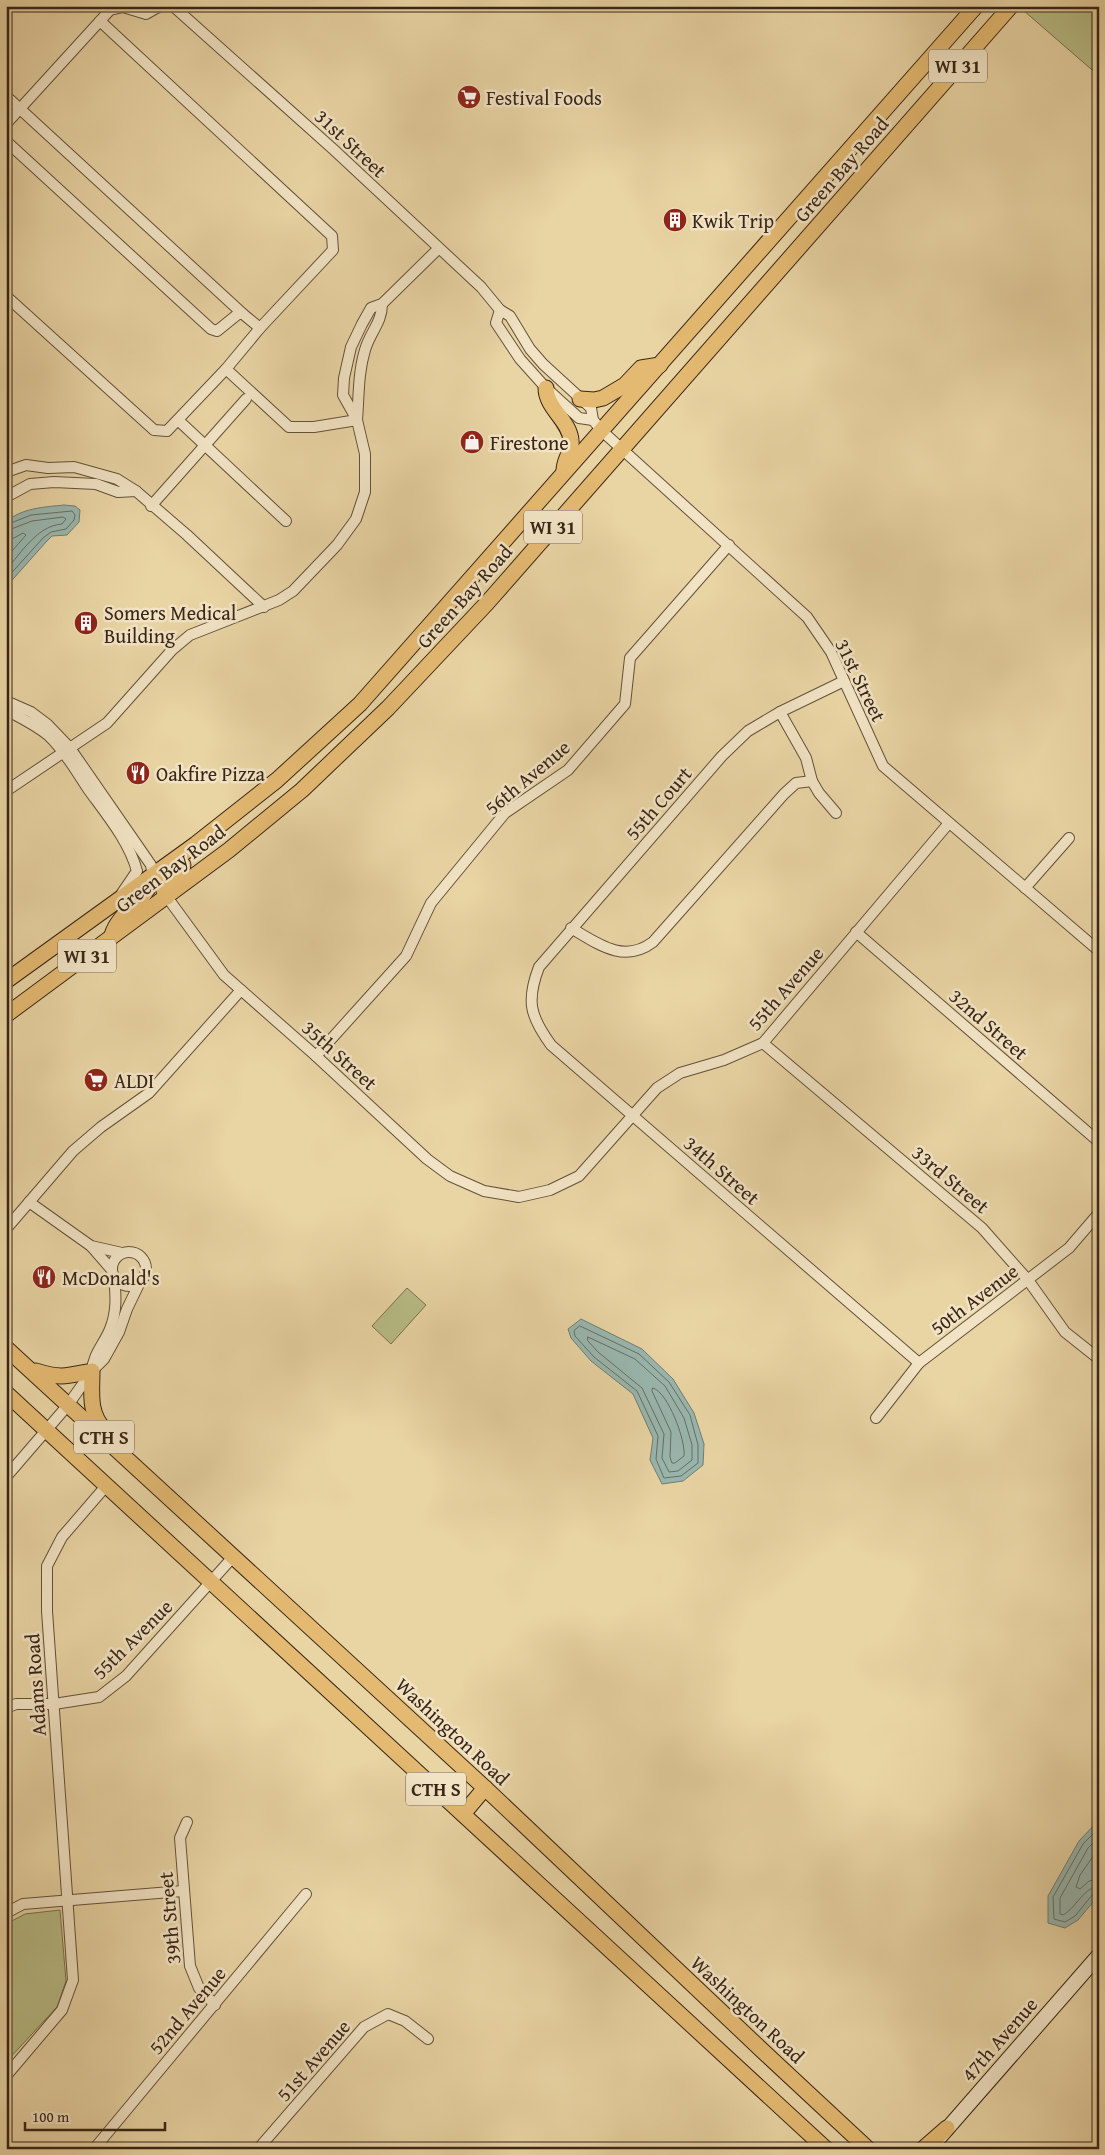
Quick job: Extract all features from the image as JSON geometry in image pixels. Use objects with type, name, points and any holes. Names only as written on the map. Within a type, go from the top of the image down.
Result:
[{"type":"main road","name":"Green Bay Road","points":[[6,981],[196,844],[277,780],[360,704],[564,474],[597,426],[660,365],[976,6]]},
{"type":"main road","name":"Green Bay Road","points":[[6,1015],[167,897],[302,790],[388,708],[487,603],[621,448],[1011,6]]},
{"type":"main road","points":[[580,399],[594,400],[603,398],[625,385],[641,368],[660,365]]},
{"type":"main road","points":[[546,388],[546,397],[571,440],[571,449],[564,462],[564,474]]},
{"type":"main road","points":[[167,897],[164,885],[186,861],[196,844]]},
{"type":"main road","points":[[111,938],[120,919],[148,892],[153,876]]},
{"type":"main road","name":"Washington Road","points":[[6,1348],[485,1788],[868,2149]]},
{"type":"main road","points":[[32,1370],[52,1376],[66,1377],[92,1372],[91,1403],[97,1421],[124,1448],[140,1470]]},
{"type":"main road","name":"CTH S","points":[[6,1393],[826,2149]]},
{"type":"main road","points":[[463,1814],[485,1788]]},
{"type":"main road","points":[[923,2149],[947,2128]]},
{"type":"street","points":[[6,124],[110,10],[123,7],[146,14],[160,6]]},
{"type":"street","name":"31st Street","points":[[173,6],[481,287],[500,310],[510,316],[530,349],[543,364],[591,408],[597,426]]},
{"type":"street","points":[[6,296],[154,430],[167,431],[333,250],[332,236],[100,21]]},
{"type":"street","points":[[6,96],[260,328]]},
{"type":"street","points":[[6,141],[211,329],[217,331],[238,314],[243,314]]},
{"type":"street","points":[[357,420],[343,395],[344,378],[351,347],[371,308],[382,304],[438,249]]},
{"type":"street","points":[[6,791],[107,723],[172,650],[190,635],[279,600],[293,591],[337,545],[356,520],[366,492],[365,454],[357,420],[359,373],[365,348],[382,316],[382,304]]},
{"type":"street","name":"31st Street","points":[[500,310],[496,323],[520,359],[546,388],[579,418],[597,426],[807,617],[831,652],[883,766],[1099,951]]},
{"type":"street","points":[[226,368],[290,427],[314,427],[357,420]]},
{"type":"street","points":[[151,506],[246,399]]},
{"type":"street","points":[[178,420],[286,521]]},
{"type":"street","points":[[6,472],[26,465],[48,468],[74,467],[117,479],[136,491],[151,506],[187,535],[264,606]]},
{"type":"street","points":[[6,497],[30,484],[54,482],[96,484],[118,492],[136,491]]},
{"type":"street","name":"56th Avenue","points":[[316,1056],[406,956],[431,902],[505,814],[568,770],[625,704],[630,658],[729,545]]},
{"type":"street","name":"55th Court","points":[[532,986],[539,967],[722,756],[748,731],[780,712],[844,681]]},
{"type":"street","points":[[6,701],[31,712],[42,720],[67,750],[151,864],[153,876]]},
{"type":"street","points":[[6,710],[32,724],[67,750],[125,842],[134,859],[137,871],[116,902]]},
{"type":"street","points":[[780,712],[806,758],[812,781],[819,793],[836,813]]},
{"type":"street","points":[[572,928],[619,953],[643,949],[653,942],[706,884],[784,794],[796,783],[812,781]]},
{"type":"street","name":"55th Avenue","points":[[519,1197],[550,1190],[579,1176],[657,1088],[680,1073],[724,1060],[763,1043],[949,823]]},
{"type":"street","points":[[1025,888],[1069,838]]},
{"type":"street","name":"35th Street","points":[[167,897],[224,975],[316,1056],[427,1159],[450,1176],[484,1191],[519,1197]]},
{"type":"street","name":"32nd Street","points":[[856,932],[1099,1142]]},
{"type":"street","name":"34th Street","points":[[532,986],[531,1004],[538,1028],[551,1045],[919,1363]]},
{"type":"street","points":[[6,1229],[84,1140],[149,1093],[241,990]]},
{"type":"street","name":"33rd Street","points":[[763,1043],[982,1228],[1028,1280],[1065,1332],[1099,1358]]},
{"type":"street","points":[[29,1202],[91,1246],[121,1285],[136,1285],[144,1278],[146,1268],[142,1258],[133,1252],[122,1253],[91,1246]]},
{"type":"street","name":"50th Avenue","points":[[876,1418],[919,1363],[1069,1248],[1099,1213]]},
{"type":"street","points":[[92,1372],[93,1360],[110,1328],[113,1318],[116,1295],[112,1274],[114,1259],[122,1253]]},
{"type":"street","points":[[6,1477],[104,1359],[113,1344],[140,1282]]},
{"type":"street","name":"Adams Road","points":[[6,2076],[62,2010],[73,1980],[47,1611],[47,1566],[62,1537],[106,1486]]},
{"type":"street","name":"55th Avenue","points":[[6,1708],[16,1704],[54,1704],[99,1697],[126,1676],[233,1557]]},
{"type":"street","name":"39th Street","points":[[187,1822],[180,1838],[190,1966],[199,1988],[215,2005]]},
{"type":"street","points":[[6,1913],[23,1904],[68,1902],[183,1891]]},
{"type":"street","name":"52nd Avenue","points":[[94,2149],[306,1894]]},
{"type":"street","name":"47th Avenue","points":[[929,2149],[1099,1955]]},
{"type":"street","name":"51st Avenue","points":[[258,2149],[364,2027],[388,2014],[405,2020],[428,2039]]},
{"type":"green space","points":[[1026,6],[1099,6],[1099,76],[1023,10]]},
{"type":"green space","points":[[407,1288],[426,1305],[391,1344],[372,1326]]},
{"type":"green space","points":[[60,1910],[66,1981],[57,2007],[6,2062],[6,1924],[25,1914]]},
{"type":"water","points":[[64,505],[75,506],[80,510],[79,522],[67,535],[52,536],[6,587],[6,522],[26,511]]},
{"type":"water","points":[[581,1319],[642,1349],[673,1379],[694,1413],[704,1444],[703,1465],[683,1481],[662,1484],[650,1460],[653,1438],[633,1394],[591,1361],[571,1338],[568,1329]]},
{"type":"water","points":[[1099,1820],[1099,1895],[1078,1920],[1065,1928],[1048,1923],[1048,1896],[1079,1841]]},
{"type":"place","name":"Festival Foods","points":[[469,97]]},
{"type":"place","name":"Kwik Trip","points":[[675,220]]},
{"type":"place","name":"Firestone","points":[[472,442]]},
{"type":"place","name":"Somers Medical Building","points":[[86,623]]},
{"type":"place","name":"Oakfire Pizza","points":[[138,773]]},
{"type":"place","name":"ALDI","points":[[96,1080]]},
{"type":"place","name":"McDonald's","points":[[44,1277]]}]
